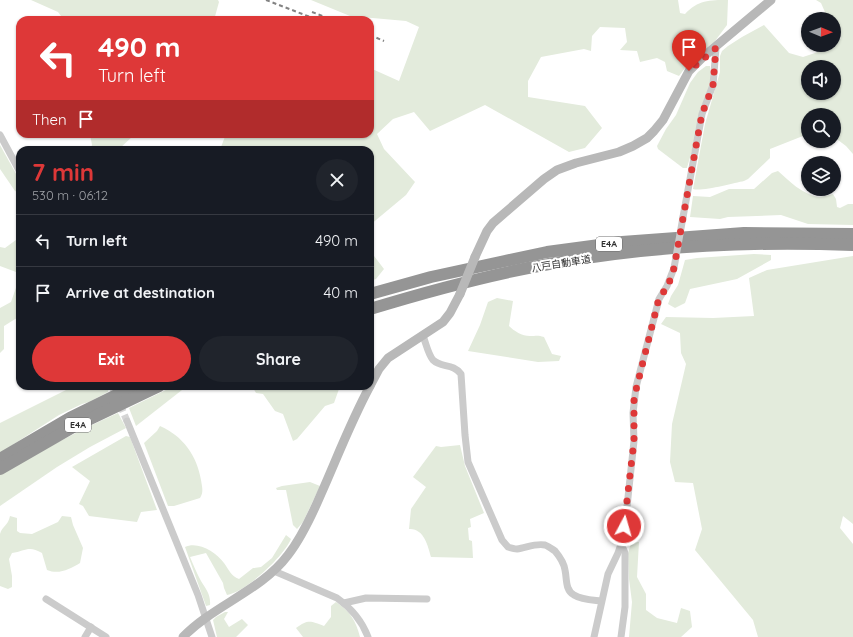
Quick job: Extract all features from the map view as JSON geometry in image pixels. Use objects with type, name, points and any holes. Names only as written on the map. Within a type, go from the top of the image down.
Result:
[{"type":"highway","name":"八戸自動車道","points":[[374,293],[431,277],[547,252],[622,242],[744,233],[853,234]]},
{"type":"highway","name":"八戸自動車道","points":[[374,308],[435,289],[488,276],[550,264],[623,254],[743,244],[795,243],[853,245]]},
{"type":"highway","name":"E4A","points":[[0,459],[70,418],[127,390]]},
{"type":"highway","name":"E4A","points":[[0,469],[73,427],[152,390]]},
{"type":"street","points":[[374,378],[379,369],[388,358],[443,322],[450,313],[460,294],[487,231],[502,214],[558,170],[576,163],[619,152],[647,138],[654,132],[663,120],[689,71],[772,0]]},
{"type":"street","points":[[594,637],[608,574],[624,535],[634,441],[634,398],[659,298],[670,281],[674,268],[702,114],[713,85],[716,48]]},
{"type":"street","points":[[0,135],[16,165]]},
{"type":"street","points":[[423,336],[430,355],[434,361],[440,364],[453,366],[458,369],[461,374],[468,462],[502,540],[508,547],[517,549],[538,545],[545,545],[552,549],[560,557],[566,571],[566,582],[573,595],[601,601]]},
{"type":"street","points":[[184,637],[192,628],[206,617],[253,587],[274,571],[288,556],[301,536],[368,390]]},
{"type":"street","points":[[127,421],[184,560],[212,637]]},
{"type":"street","points":[[621,544],[625,553],[625,607],[621,637]]},
{"type":"street","points":[[274,571],[337,598],[344,603],[362,622],[368,637]]},
{"type":"street","points":[[344,603],[366,598],[427,599]]},
{"type":"street","points":[[46,599],[106,637]]},
{"type":"street","points":[[85,637],[91,627]]},
{"type":"green space","points":[[31,0],[218,0],[219,2],[215,16],[61,16],[58,12]]},
{"type":"green space","points":[[311,0],[678,0],[680,13],[685,14],[699,3],[715,0],[728,0],[727,25],[715,41],[688,64],[679,76],[667,71],[665,62],[657,58],[640,62],[637,51],[620,50],[627,42],[625,28],[600,27],[592,36],[591,51],[584,49],[541,57],[528,81],[528,97],[585,106],[602,128],[585,148],[569,152],[485,105],[430,131],[414,112],[393,119],[377,134],[384,149],[415,182],[406,195],[374,222],[374,146],[221,146],[224,138],[374,138],[374,70],[399,81],[419,27],[406,21],[374,18],[374,16],[350,16]]},
{"type":"green space","points":[[816,0],[853,0],[853,154],[841,142],[841,108],[801,108],[801,137],[770,149],[770,158],[748,179],[710,188],[697,190],[693,189],[705,124],[720,72],[720,56],[722,51],[742,37],[764,25],[789,53],[803,57],[818,52],[841,52],[841,12],[825,12],[821,3]]},
{"type":"green space","points":[[706,66],[710,66],[711,83],[687,168],[683,168],[658,149],[657,146],[666,129],[676,115],[690,83],[698,72]]},
{"type":"green space","points":[[91,138],[131,138],[122,146],[92,145]]},
{"type":"green space","points":[[0,145],[16,174],[16,191],[15,191],[0,169]]},
{"type":"green space","points":[[778,171],[801,190],[801,196],[834,196],[837,207],[840,208],[848,204],[853,204],[853,225],[808,224],[781,215],[728,217],[720,219],[690,217],[693,196],[710,197],[729,189],[754,189],[772,173]]},
{"type":"green space","points":[[16,240],[16,272],[0,266],[0,247],[5,248]]},
{"type":"green space","points":[[754,254],[771,255],[771,260],[737,279],[690,289],[685,303],[675,308],[668,304],[678,285],[685,260]]},
{"type":"green space","points":[[374,256],[384,269],[374,280]]},
{"type":"green space","points":[[853,256],[853,524],[843,516],[840,528],[853,544],[853,637],[758,637],[753,620],[695,550],[702,529],[693,483],[675,482],[670,462],[672,424],[686,364],[681,353],[680,333],[661,324],[666,317],[713,318],[754,316],[749,278],[767,270]]},
{"type":"green space","points":[[16,288],[16,318],[4,326],[4,349],[0,353],[0,308],[11,302]]},
{"type":"green space","points":[[497,298],[513,301],[509,326],[524,335],[544,337],[552,354],[561,356],[559,361],[538,362],[468,351],[480,325],[488,302]]},
{"type":"green space","points":[[66,390],[108,390],[108,392],[89,402],[59,415],[0,453],[0,423]]},
{"type":"green space","points":[[166,390],[182,390],[136,426],[129,408]]},
{"type":"green space","points":[[254,390],[339,390],[334,403],[325,406],[297,439],[293,441],[283,414],[275,411],[263,394],[256,393]]},
{"type":"green space","points":[[118,413],[126,428],[57,467],[0,506],[0,474],[73,434]]},
{"type":"green space","points":[[160,426],[176,435],[188,448],[192,455],[201,480],[202,492],[200,498],[174,506],[168,506],[144,443],[157,431]]},
{"type":"green space","points":[[126,436],[130,437],[157,510],[141,512],[137,522],[89,516],[83,506],[79,504],[90,481],[72,467]]},
{"type":"green space","points":[[460,445],[465,466],[484,513],[470,519],[471,527],[468,528],[469,540],[472,541],[473,558],[431,557],[427,543],[422,535],[414,529],[409,529],[411,509],[426,487],[413,477],[436,446],[441,447]]},
{"type":"green space","points":[[310,482],[320,486],[303,522],[297,529],[293,525],[286,490],[277,490],[276,488]]},
{"type":"green space","points":[[10,516],[17,518],[17,531],[20,533],[32,534],[58,522],[62,516],[71,517],[83,548],[80,563],[64,571],[56,572],[47,570],[42,553],[34,549],[27,549],[12,553],[9,559],[12,587],[8,589],[0,586],[0,534]]},
{"type":"green space","points":[[286,535],[291,539],[273,564],[244,587],[227,595],[223,583],[206,553],[190,557],[209,595],[210,605],[206,606],[185,547],[195,545],[212,552],[221,559],[236,578],[239,579],[253,568],[261,567],[272,558]]},
{"type":"green space","points":[[631,542],[639,542],[637,577],[646,594],[646,610],[657,618],[677,623],[681,608],[690,611],[692,627],[681,637],[629,637],[632,602],[628,554]]},
{"type":"green space","points":[[336,602],[352,617],[357,626],[360,637],[303,637],[296,628],[307,622],[324,626],[331,617],[331,606]]},
{"type":"green space","points":[[225,612],[228,612],[224,619],[229,627],[242,619],[248,625],[236,637],[217,637],[213,620]]},
{"type":"tunnel","points":[[114,390],[127,421]]},
{"type":"railway","points":[[266,0],[308,16]]},
{"type":"railway","points":[[312,12],[322,16]]},
{"type":"railway","points":[[374,37],[384,41]]},
{"type":"route","points":[[624,526],[634,441],[634,398],[659,298],[661,293],[668,286],[672,277],[702,114],[713,85],[716,48],[703,57],[689,71]]}]
